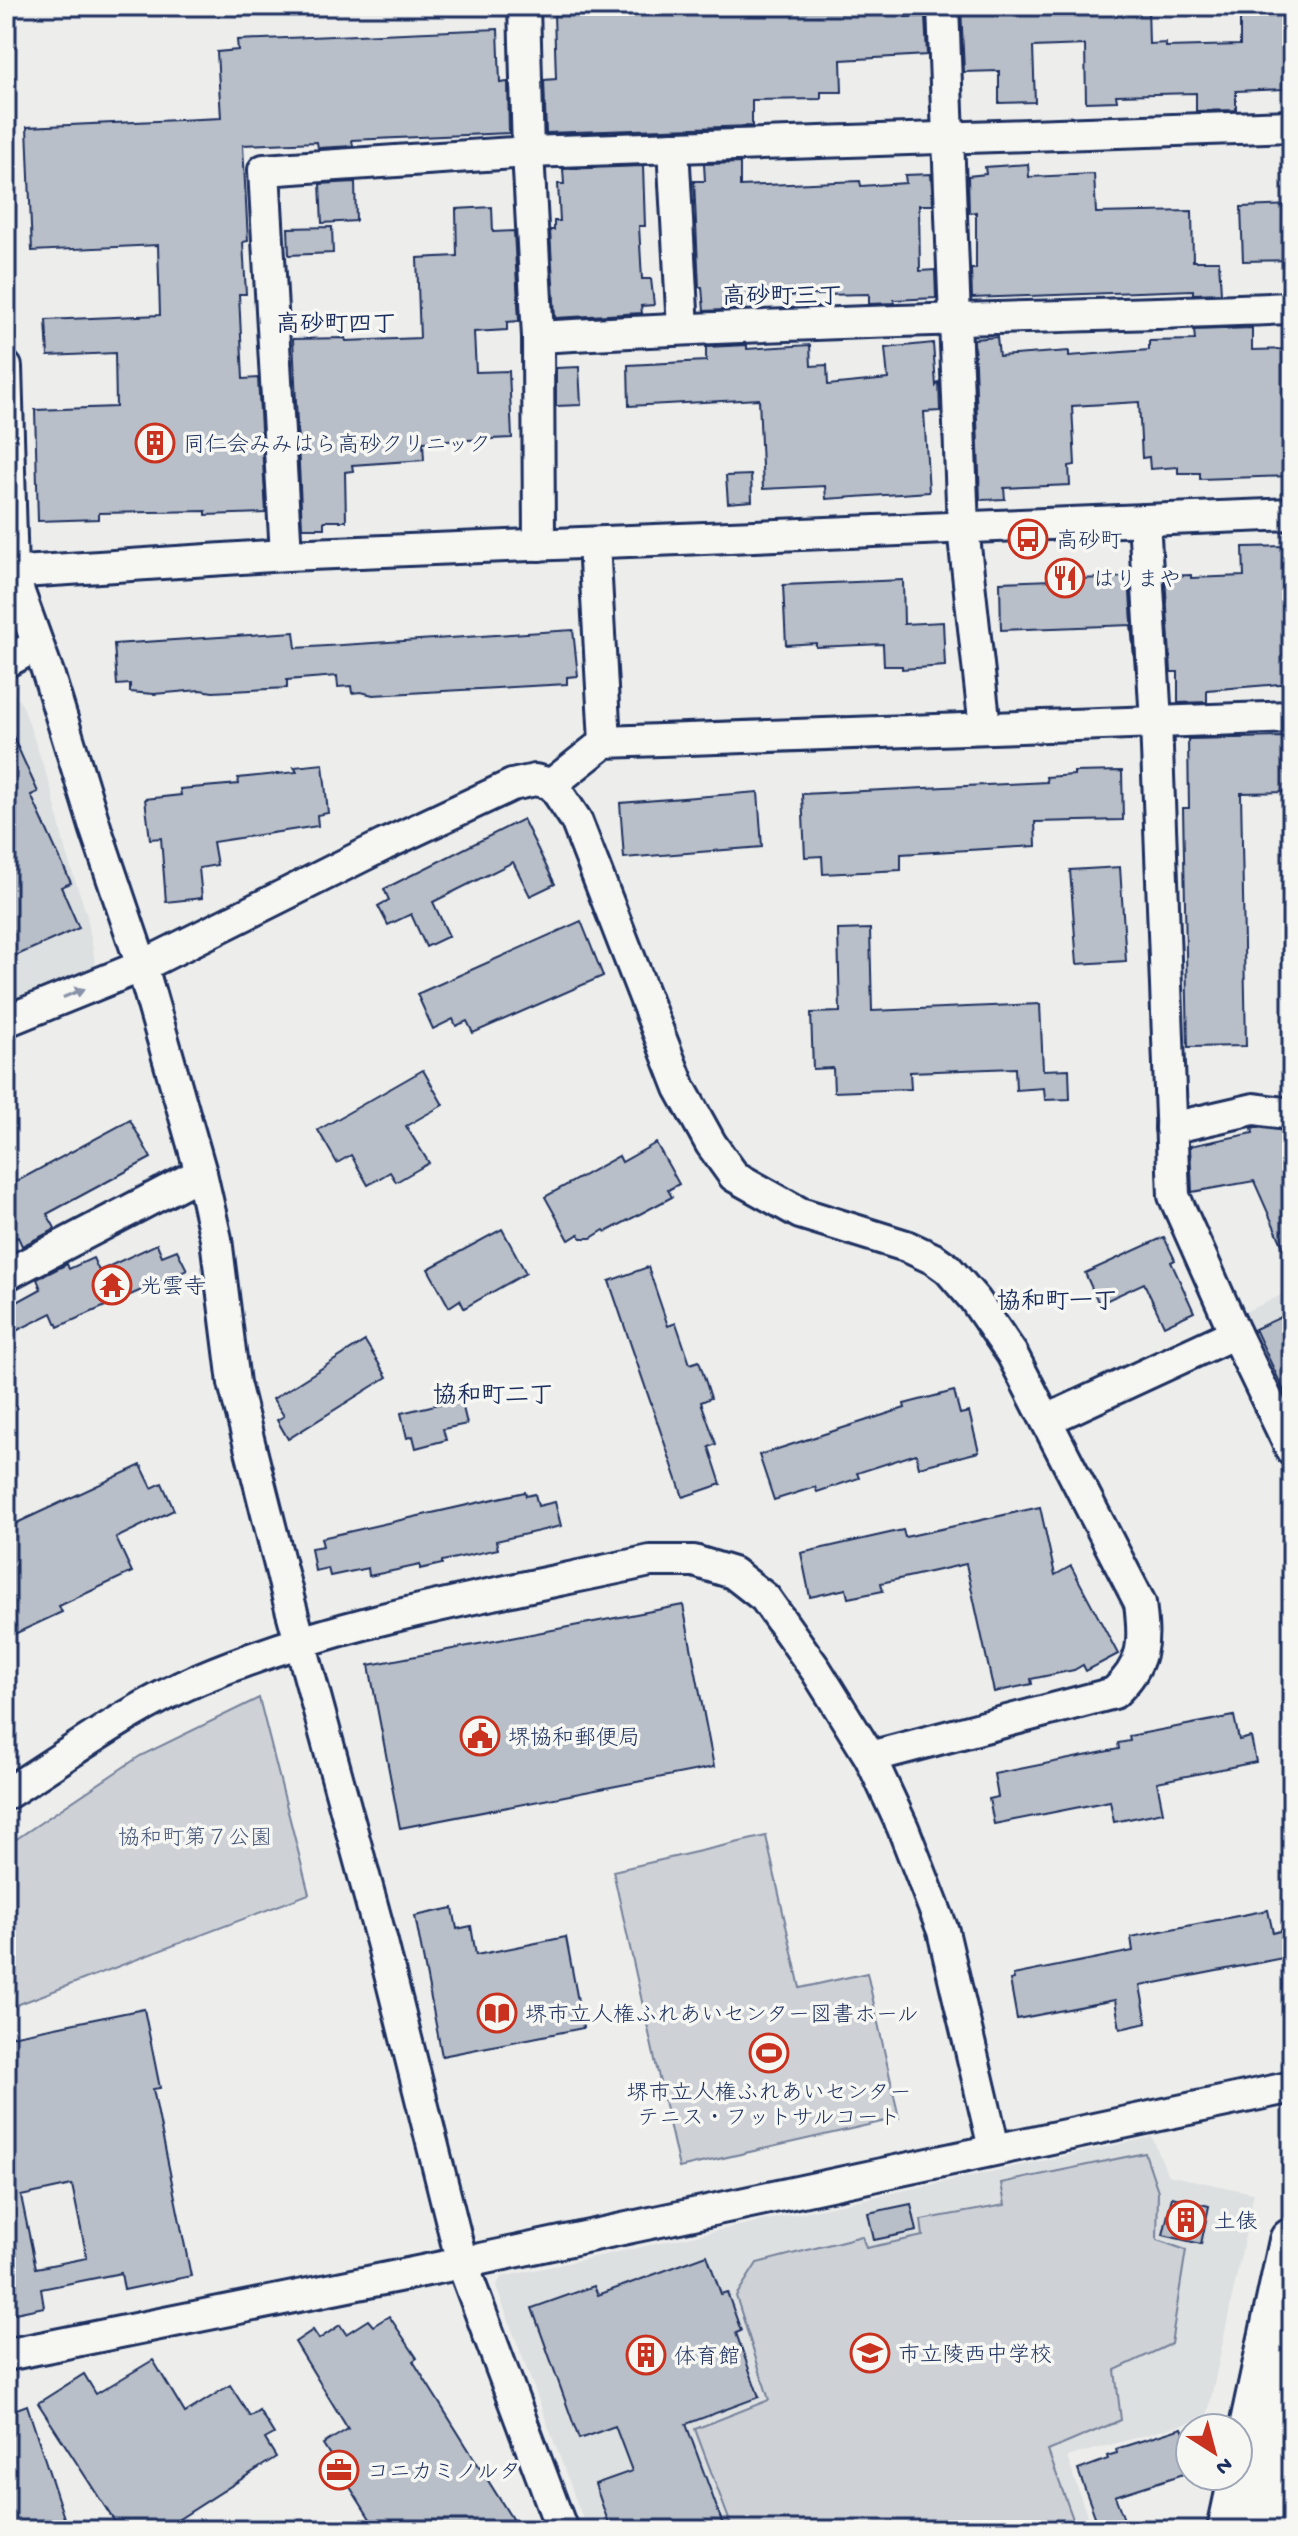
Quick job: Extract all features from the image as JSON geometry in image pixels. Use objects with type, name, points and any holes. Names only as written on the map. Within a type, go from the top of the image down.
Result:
[{"type":"highway","points":[[1248,2412],[1292,2206]]},
{"type":"highway","points":[[1230,2530],[1292,2241]]},
{"type":"highway","points":[[1266,2530],[1292,2400]]},
{"type":"highway","points":[[1273,2530],[1292,2440]]},
{"type":"highway","points":[[1222,2530],[1230,2492]]},
{"type":"street","points":[[524,6],[538,337],[539,545]]},
{"type":"street","points":[[943,6],[963,528],[985,728]]},
{"type":"street","points":[[286,555],[264,170],[528,152],[1292,126]]},
{"type":"street","points":[[673,147],[683,329]]},
{"type":"street","points":[[538,337],[683,329],[1292,308]]},
{"type":"street","points":[[6,367],[9,573],[37,645],[142,966],[201,1173],[216,1239],[234,1383],[300,1642],[382,1942],[462,2263],[562,2530]]},
{"type":"street","points":[[9,573],[286,555],[1292,514]]},
{"type":"street","points":[[1144,520],[1156,722],[1174,1196],[1292,1451]]},
{"type":"street","points":[[594,543],[605,742]]},
{"type":"street","points":[[6,662],[37,645]]},
{"type":"street","points":[[552,784],[605,742],[1292,717]]},
{"type":"street","points":[[6,1021],[142,966],[497,792],[535,780],[552,784],[576,820],[680,1088],[711,1144],[734,1176],[800,1213],[906,1246],[948,1269],[975,1300],[1005,1343],[1140,1603],[1144,1636],[1139,1661],[1129,1679],[1114,1693],[870,1757]]},
{"type":"street","points":[[1171,1128],[1254,1109],[1292,1114]]},
{"type":"street","points":[[6,1275],[201,1173]]},
{"type":"street","points":[[1047,1420],[1235,1333]]},
{"type":"street","points":[[6,1794],[127,1718],[196,1681],[357,1624],[650,1561],[694,1561],[733,1573],[765,1598],[816,1670],[870,1757],[903,1828],[943,1931],[994,2148]]},
{"type":"street","points":[[6,2355],[462,2263],[1292,2087]]},
{"type":"shaded area","points":[[6,683],[23,706],[52,791],[66,853],[87,915],[96,967],[6,1004]]},
{"type":"shaded area","points":[[1292,1290],[1292,1418],[1243,1313]]},
{"type":"shaded area","name":"市立陵西中学校","points":[[1152,2137],[1168,2175],[1254,2193],[1208,2412],[1174,2412],[1174,2427],[1067,2457],[1092,2530],[587,2530],[496,2287],[501,2277]]},
{"type":"green space","name":"協和町第７公園","points":[[259,1698],[309,1894],[6,2009],[6,1846],[140,1756]]},
{"type":"green space","name":"堺市立人権ふれあいセンター テニス・フットサルコート","points":[[766,1836],[800,1988],[867,1973],[899,2118],[679,2168],[613,1871]]},
{"type":"green space","points":[[1145,2153],[1158,2191],[1157,2240],[1186,2250],[1171,2344],[1115,2370],[1121,2420],[1048,2451],[1077,2530],[733,2530],[695,2429],[769,2400],[736,2296],[757,2263],[862,2236],[866,2248],[923,2236],[921,2220],[1005,2205],[1001,2183]]},
{"type":"building","points":[[904,6],[905,17],[925,16],[927,55],[841,60],[842,92],[821,92],[821,99],[752,100],[752,126],[546,133],[544,80],[556,79],[554,14],[603,13],[602,7]]},
{"type":"building","points":[[961,6],[1148,6],[1149,44],[1166,43],[1166,47],[1240,45],[1240,6],[1292,6],[1292,70],[1283,71],[1284,89],[1236,91],[1236,110],[1196,111],[1196,93],[1116,95],[1117,101],[1086,102],[1085,45],[1033,47],[1035,102],[999,103],[999,71],[964,72]]},
{"type":"building","points":[[498,29],[500,83],[508,82],[509,133],[352,140],[353,146],[318,148],[317,142],[243,145],[248,241],[243,242],[246,294],[239,294],[243,379],[258,378],[266,513],[99,513],[99,519],[38,521],[35,410],[116,407],[115,353],[48,356],[46,320],[160,315],[158,245],[32,251],[27,127],[221,118],[217,52],[238,50],[237,40]]},
{"type":"building","points":[[740,163],[740,186],[860,181],[861,186],[906,183],[905,175],[931,174],[933,205],[919,205],[920,271],[935,270],[936,298],[869,304],[869,294],[773,296],[745,299],[745,309],[704,311],[702,287],[699,287],[694,181],[705,181],[704,164]]},
{"type":"building","points":[[1028,164],[1029,177],[1094,174],[1096,213],[1192,211],[1193,261],[1219,261],[1221,293],[1193,294],[1193,290],[972,298],[971,269],[976,269],[976,212],[969,213],[968,176],[986,174],[985,167]]},
{"type":"building","points":[[643,166],[645,226],[639,226],[642,279],[651,279],[654,305],[641,306],[642,313],[555,318],[550,230],[554,230],[554,221],[560,221],[558,184],[564,184],[563,169]]},
{"type":"building","points":[[355,182],[356,221],[322,223],[320,184]]},
{"type":"building","points":[[1292,205],[1292,260],[1243,261],[1241,207]]},
{"type":"building","points":[[492,207],[493,232],[514,231],[519,321],[507,322],[507,330],[474,332],[476,372],[509,371],[512,438],[423,442],[424,460],[352,465],[353,471],[345,472],[346,521],[324,521],[324,528],[302,528],[293,339],[345,338],[346,341],[420,338],[417,258],[457,256],[456,209]]},
{"type":"building","points":[[332,227],[333,253],[289,255],[288,228]]},
{"type":"building","points":[[1252,328],[1252,350],[1292,349],[1292,476],[1200,479],[1200,473],[1178,473],[1178,467],[1150,469],[1149,457],[1142,458],[1139,402],[1072,406],[1075,465],[1069,466],[1070,485],[1004,488],[1005,499],[980,500],[974,339],[997,337],[999,356],[1069,351],[1069,356],[1149,350],[1149,341],[1195,340],[1194,330]]},
{"type":"building","points":[[933,343],[940,411],[924,412],[929,492],[826,499],[825,486],[763,489],[759,399],[629,406],[628,365],[706,361],[706,347],[747,345],[747,349],[810,345],[811,366],[827,365],[828,385],[888,379],[885,348]]},
{"type":"building","points":[[579,367],[581,405],[556,406],[556,368]]},
{"type":"building","points":[[751,475],[752,501],[728,503],[726,476]]},
{"type":"building","points":[[1288,546],[1292,683],[1207,690],[1207,702],[1178,703],[1178,672],[1171,672],[1165,576],[1244,576],[1243,547]]},
{"type":"building","points":[[1129,577],[1135,669],[1131,625],[1001,630],[1000,582]]},
{"type":"building","points":[[903,580],[904,624],[943,622],[945,666],[902,669],[902,666],[884,666],[883,644],[786,645],[783,585]]},
{"type":"building","points":[[573,630],[578,676],[567,677],[567,684],[373,695],[352,693],[351,686],[338,687],[337,676],[287,680],[287,688],[213,692],[200,690],[154,694],[130,692],[130,684],[117,685],[114,644],[294,632],[296,648]]},
{"type":"building","points":[[6,721],[38,792],[31,795],[71,883],[61,887],[79,928],[6,960]]},
{"type":"building","points":[[1286,737],[1287,752],[1292,752],[1292,792],[1241,793],[1246,1046],[1188,1047],[1183,808],[1189,808],[1188,739]]},
{"type":"building","points":[[323,764],[328,813],[317,815],[318,826],[213,842],[217,865],[199,868],[202,898],[166,902],[161,838],[150,839],[145,799],[181,795],[180,789],[239,784],[238,778],[297,772],[294,767]]},
{"type":"building","points":[[1122,771],[1123,820],[1035,822],[1036,846],[901,854],[901,870],[823,874],[822,856],[805,857],[802,794],[1047,782],[1046,777],[1074,775],[1074,772]]},
{"type":"building","points":[[758,792],[762,847],[624,858],[620,803]]},
{"type":"building","points":[[523,819],[555,884],[530,896],[513,862],[433,902],[449,936],[426,947],[411,914],[388,925],[378,906],[389,900],[384,889]]},
{"type":"building","points":[[1120,867],[1126,961],[1077,964],[1070,870]]},
{"type":"building","points":[[581,921],[603,976],[473,1033],[467,1021],[456,1026],[453,1019],[433,1029],[417,994]]},
{"type":"building","points":[[870,929],[872,1011],[1040,1004],[1043,1070],[1069,1069],[1070,1099],[1045,1100],[1044,1088],[1016,1090],[1015,1068],[910,1072],[911,1089],[834,1092],[833,1068],[813,1069],[811,1013],[840,1012],[838,930]]},
{"type":"building","points":[[423,1070],[443,1105],[406,1126],[429,1163],[396,1182],[390,1172],[368,1185],[351,1155],[337,1163],[318,1130]]},
{"type":"building","points":[[130,1120],[151,1158],[47,1214],[55,1228],[52,1231],[22,1246],[18,1237],[6,1243],[6,1187]]},
{"type":"building","points":[[1252,1128],[1292,1132],[1292,1267],[1254,1181],[1192,1192],[1190,1146],[1253,1133]]},
{"type":"building","points":[[656,1143],[679,1184],[668,1190],[672,1197],[606,1232],[604,1230],[591,1238],[581,1238],[579,1234],[569,1240],[545,1197],[619,1156],[622,1162]]},
{"type":"building","points":[[502,1229],[526,1273],[464,1308],[460,1300],[449,1307],[428,1269]]},
{"type":"building","points":[[1164,1237],[1175,1260],[1171,1262],[1194,1312],[1164,1326],[1144,1283],[1099,1304],[1085,1273]]},
{"type":"building","points":[[157,1244],[162,1256],[177,1250],[187,1270],[58,1327],[52,1313],[6,1336],[6,1308],[41,1289],[37,1279],[67,1264],[69,1269],[93,1258],[99,1271]]},
{"type":"building","points":[[648,1267],[668,1326],[676,1323],[690,1364],[699,1361],[711,1398],[701,1402],[716,1444],[709,1447],[721,1484],[683,1497],[609,1281]]},
{"type":"building","points":[[1292,1312],[1292,1408],[1255,1329]]},
{"type":"building","points":[[365,1341],[387,1377],[288,1439],[277,1420],[284,1416],[273,1399]]},
{"type":"building","points":[[954,1391],[960,1414],[969,1412],[979,1452],[919,1467],[916,1454],[857,1473],[859,1478],[817,1492],[815,1487],[774,1500],[759,1455],[905,1408],[904,1404]]},
{"type":"building","points":[[461,1399],[467,1424],[443,1429],[446,1440],[416,1448],[413,1436],[407,1438],[401,1413]]},
{"type":"building","points":[[141,1465],[152,1488],[162,1483],[174,1510],[116,1538],[132,1572],[59,1606],[62,1612],[6,1638],[6,1528]]},
{"type":"building","points":[[525,1492],[526,1496],[535,1494],[538,1506],[555,1502],[561,1526],[496,1541],[498,1549],[420,1569],[420,1565],[369,1576],[368,1568],[330,1576],[328,1568],[315,1571],[311,1548],[323,1546],[321,1538]]},
{"type":"building","points":[[1040,1507],[1055,1575],[1071,1566],[1118,1654],[1086,1671],[1083,1665],[1074,1670],[1031,1679],[1032,1684],[994,1692],[966,1564],[881,1583],[883,1591],[848,1598],[846,1589],[810,1597],[801,1553],[903,1530],[905,1537]]},
{"type":"building","points":[[683,1605],[714,1767],[400,1828],[369,1665]]},
{"type":"building","points":[[1234,1716],[1239,1740],[1251,1737],[1256,1762],[1157,1782],[1163,1812],[1114,1822],[1110,1801],[994,1824],[989,1799],[998,1797],[994,1774],[1119,1749],[1118,1743],[1130,1741],[1129,1736]]},
{"type":"building","points":[[453,1908],[457,1929],[471,1926],[476,1955],[566,1937],[583,2028],[442,2056],[415,1916]]},
{"type":"building","points":[[1268,1910],[1273,1933],[1283,1930],[1288,1957],[1140,1986],[1147,2023],[1120,2029],[1115,2000],[1017,2019],[1010,1980],[1014,1979],[1013,1975],[1133,1951],[1131,1937]]},
{"type":"building","points":[[144,2009],[160,2088],[153,2089],[191,2276],[124,2290],[121,2273],[41,2289],[44,2307],[6,2315],[6,2037]],"holes":[[[72,2185],[87,2258],[36,2268],[21,2196]]]},
{"type":"building","name":"土俵","points":[[1172,2197],[1209,2206],[1201,2244],[1163,2235]]},
{"type":"building","points":[[911,2204],[917,2231],[874,2240],[868,2213]]},
{"type":"building","name":"体育館","points":[[707,2255],[721,2294],[727,2292],[741,2331],[736,2333],[759,2397],[686,2424],[725,2530],[611,2530],[595,2484],[632,2471],[615,2426],[579,2439],[532,2308],[594,2286],[598,2295]]},
{"type":"building","points":[[389,2316],[417,2358],[413,2361],[519,2530],[377,2530],[323,2444],[348,2429],[295,2342],[313,2330],[319,2339],[340,2325],[346,2334],[368,2320],[373,2326]]},
{"type":"building","points":[[153,2360],[185,2413],[230,2385],[250,2416],[259,2410],[274,2434],[265,2439],[276,2457],[162,2530],[120,2530],[38,2403],[84,2374],[96,2394]]},
{"type":"building","points":[[27,2405],[68,2530],[6,2530],[6,2413]]},
{"type":"building","points":[[1174,2431],[1174,2477],[1115,2496],[1128,2530],[1100,2530],[1078,2470],[1108,2459],[1107,2456],[1117,2453],[1116,2449]]},
{"type":"place","name":"同仁会みみはら高砂クリニック","points":[[155,443]]},
{"type":"place","name":"高砂町","points":[[1028,539]]},
{"type":"place","name":"はりまや","points":[[1065,578]]},
{"type":"place","name":"光雲寺","points":[[112,1285]]},
{"type":"place","name":"堺協和郵便局","points":[[480,1736]]},
{"type":"place","name":"堺市立人権ふれあいセンター図書ホール","points":[[497,2013]]},
{"type":"place","name":"堺市立人権ふれあいセンター テニス・フットサルコート","points":[[769,2053]]},
{"type":"place","name":"土俵","points":[[1186,2220]]},
{"type":"place","name":"市立陵西中学校","points":[[870,2353]]},
{"type":"place","name":"体育館","points":[[646,2355]]},
{"type":"place","name":"コニカミノルタ","points":[[339,2470]]},
{"type":"district","name":"高砂町三丁","points":[[782,295]]},
{"type":"district","name":"高砂町四丁","points":[[336,323]]},
{"type":"district","name":"協和町一丁","points":[[1057,1300]]},
{"type":"district","name":"協和町二丁","points":[[493,1394]]}]
